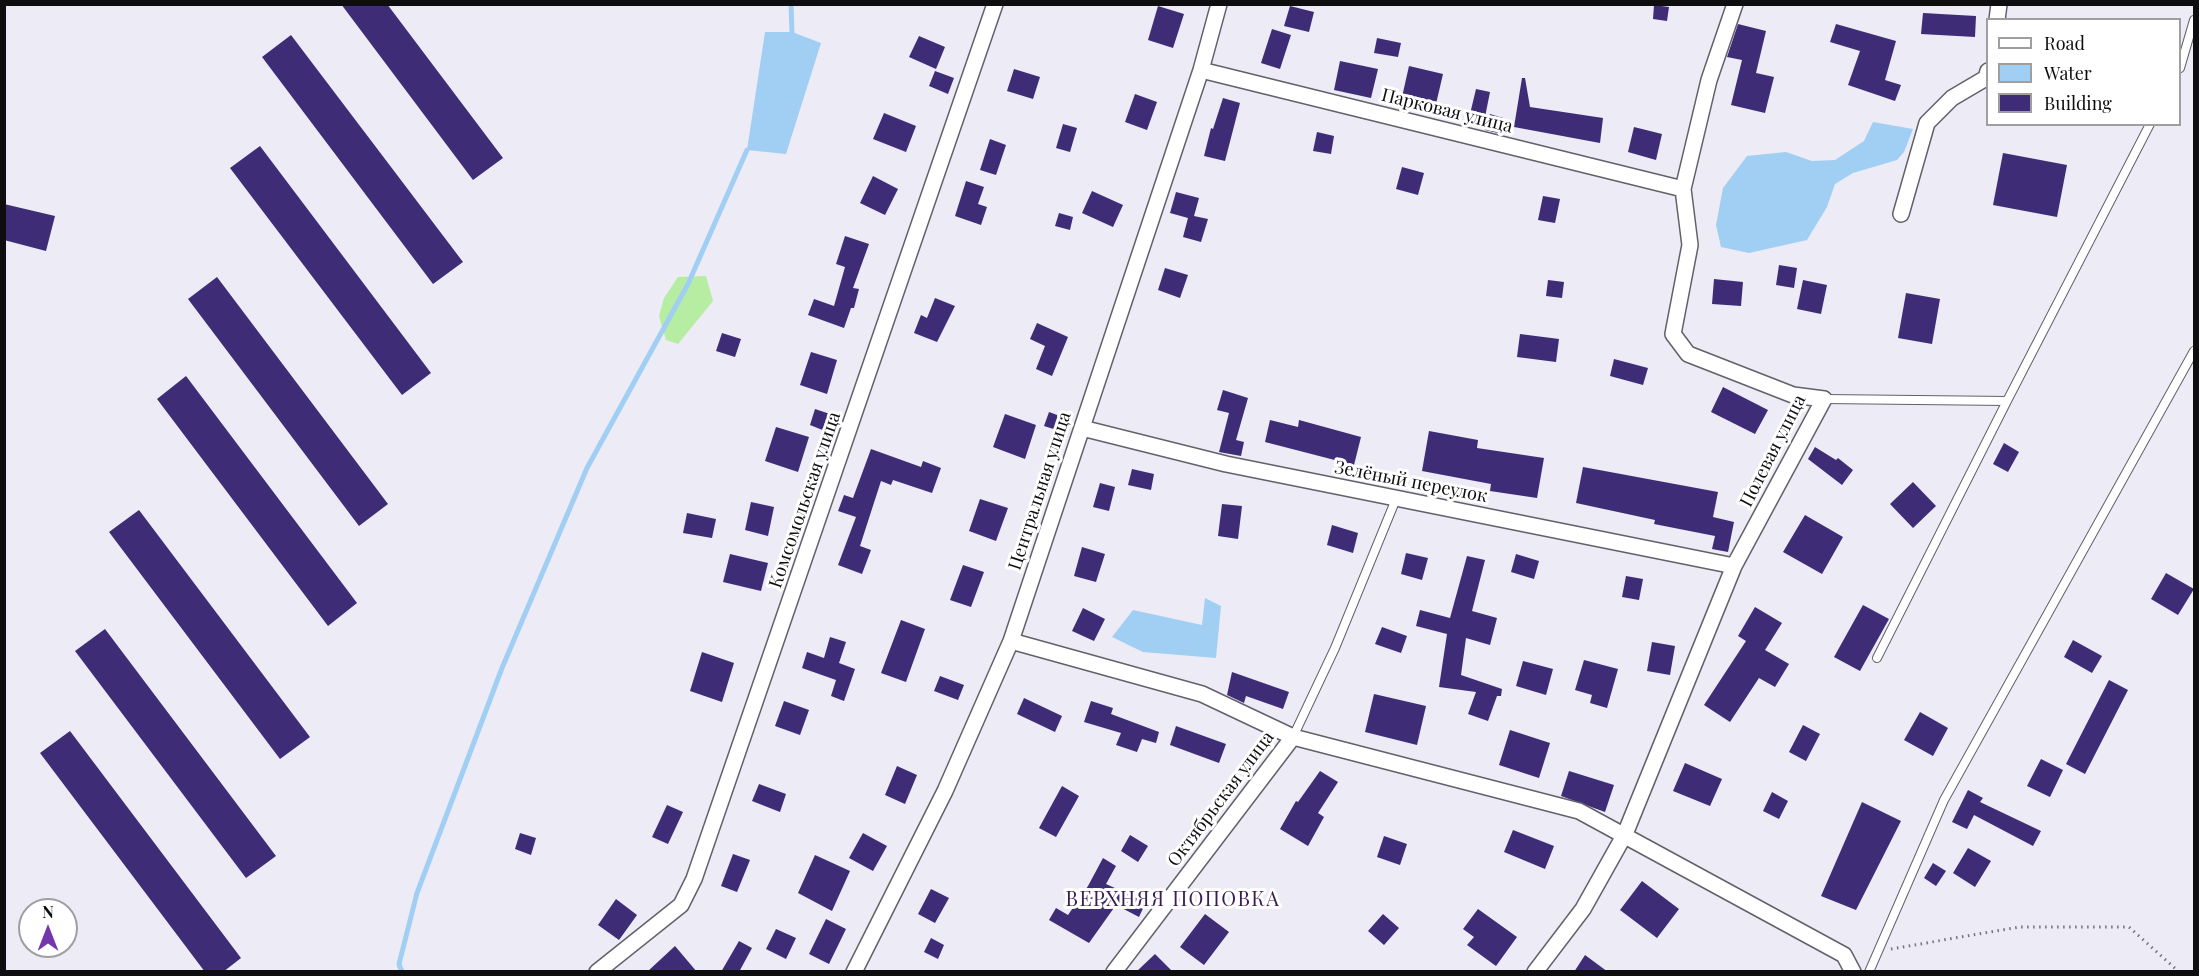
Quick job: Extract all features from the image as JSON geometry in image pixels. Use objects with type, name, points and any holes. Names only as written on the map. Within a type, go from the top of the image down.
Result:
[{"type":"street","name":"Комсомольская улица","points":[[597,972],[681,905],[694,879],[995,4]]},
{"type":"street","name":"Центральная улица","points":[[854,972],[945,790],[1011,641],[1201,70],[1219,4]]},
{"type":"street","name":"Полевая улица","points":[[1535,972],[1583,909],[1625,834],[1734,566],[1824,399],[1793,395],[1688,354],[1673,334],[1690,245],[1683,189],[1709,80],[1735,4]]},
{"type":"street","name":"Парковая улица","points":[[1201,70],[1683,189]]},
{"type":"street","points":[[1901,214],[1927,123],[1952,98],[1986,78]]},
{"type":"street","name":"Зелёный переулок","points":[[1082,428],[1226,464],[1734,566]]},
{"type":"street","points":[[1011,641],[1202,694],[1293,737],[1579,811],[1844,955],[1853,972]]},
{"type":"street","name":"Октябрьская улица","points":[[1114,972],[1293,737]]},
{"type":"lane","points":[[2181,65],[2194,20]]},
{"type":"lane","points":[[1877,658],[2149,126]]},
{"type":"lane","points":[[1869,972],[1944,800],[2194,351]]},
{"type":"lane","points":[[1824,399],[2007,401]]},
{"type":"lane","points":[[1293,737],[1335,648],[1396,499]]},
{"type":"path","points":[[1878,951],[2019,927],[2129,927],[2179,972]]},
{"type":"green space","points":[[706,276],[713,301],[678,344],[666,340],[659,316],[664,298],[678,277]]},
{"type":"water","points":[[765,32],[792,32],[821,43],[786,154],[747,150]]},
{"type":"water","points":[[1873,122],[1913,129],[1904,152],[1897,160],[1853,173],[1835,184],[1827,207],[1807,240],[1749,253],[1721,247],[1716,225],[1723,188],[1747,156],[1786,152],[1812,161],[1835,160],[1864,141]]},
{"type":"water","points":[[1205,598],[1221,606],[1216,658],[1143,652],[1112,637],[1133,610],[1202,625]]},
{"type":"building","points":[[341,4],[387,4],[503,158],[473,180]]},
{"type":"building","points":[[1654,5],[1669,7],[1667,21],[1653,19]]},
{"type":"building","points":[[1158,6],[1184,14],[1173,48],[1148,40]]},
{"type":"building","points":[[1290,6],[1314,12],[1309,32],[1284,26]]},
{"type":"building","points":[[1923,13],[1976,16],[1975,37],[1921,34]]},
{"type":"building","points":[[1738,24],[1766,31],[1756,73],[1774,77],[1765,113],[1731,105],[1742,60],[1727,57]]},
{"type":"building","points":[[1836,24],[1896,41],[1885,80],[1901,85],[1895,101],[1848,85],[1860,51],[1830,42]]},
{"type":"building","points":[[1272,29],[1291,35],[1280,69],[1261,63]]},
{"type":"building","points":[[291,35],[463,262],[433,284],[262,57]]},
{"type":"building","points":[[919,36],[945,47],[936,69],[909,57]]},
{"type":"building","points":[[1377,38],[1401,43],[1398,57],[1374,53]]},
{"type":"building","points":[[1340,61],[1378,69],[1371,98],[1334,90]]},
{"type":"building","points":[[1409,66],[1443,74],[1436,104],[1402,97]]},
{"type":"building","points":[[1014,69],[1040,77],[1033,99],[1007,91]]},
{"type":"building","points":[[935,71],[954,78],[948,94],[929,86]]},
{"type":"building","points":[[1522,78],[1525,78],[1530,107],[1603,118],[1600,143],[1514,127]]},
{"type":"building","points":[[1476,89],[1490,92],[1485,117],[1470,114]]},
{"type":"building","points":[[1135,94],[1157,102],[1147,130],[1125,122]]},
{"type":"building","points":[[1223,98],[1240,103],[1225,161],[1204,156],[1211,128],[1213,129]]},
{"type":"building","points":[[884,113],[916,126],[906,152],[873,139]]},
{"type":"building","points":[[1490,114],[1503,118],[1498,133],[1485,130]]},
{"type":"building","points":[[1063,124],[1077,128],[1070,152],[1056,148]]},
{"type":"building","points":[[1634,127],[1662,134],[1656,160],[1628,152]]},
{"type":"building","points":[[1317,132],[1334,136],[1331,154],[1313,151]]},
{"type":"building","points":[[990,139],[1006,145],[996,175],[980,170]]},
{"type":"building","points":[[260,146],[431,373],[402,395],[230,168]]},
{"type":"building","points":[[2003,153],[2067,165],[2057,217],[1993,205]]},
{"type":"building","points":[[1402,167],[1424,173],[1418,195],[1396,189]]},
{"type":"building","points":[[873,176],[898,189],[885,215],[860,203]]},
{"type":"building","points":[[966,181],[984,187],[978,204],[987,207],[981,225],[955,216]]},
{"type":"building","points":[[1092,191],[1123,205],[1113,227],[1082,213]]},
{"type":"building","points":[[1176,192],[1199,198],[1194,216],[1208,219],[1201,242],[1183,237],[1188,218],[1170,213]]},
{"type":"building","points":[[1543,196],[1560,199],[1555,223],[1538,220]]},
{"type":"building","points":[[4,204],[55,216],[46,251],[4,240]]},
{"type":"building","points":[[1059,213],[1073,217],[1070,230],[1055,226]]},
{"type":"building","points":[[845,236],[869,244],[853,288],[859,289],[854,308],[851,308],[844,328],[808,315],[814,299],[834,306],[845,267],[836,264]]},
{"type":"building","points":[[1779,265],[1797,268],[1794,288],[1776,285]]},
{"type":"building","points":[[1165,268],[1188,275],[1180,298],[1158,290]]},
{"type":"building","points":[[217,277],[388,504],[359,526],[188,299]]},
{"type":"building","points":[[1714,279],[1743,282],[1741,306],[1712,304]]},
{"type":"building","points":[[1548,280],[1564,282],[1562,298],[1546,296]]},
{"type":"building","points":[[1803,280],[1827,285],[1821,314],[1797,309]]},
{"type":"building","points":[[1906,293],[1940,299],[1932,344],[1898,338]]},
{"type":"building","points":[[935,298],[955,306],[937,342],[914,333],[921,315],[927,318]]},
{"type":"building","points":[[1037,323],[1068,337],[1052,376],[1036,369],[1045,346],[1030,339]]},
{"type":"building","points":[[722,333],[741,339],[735,357],[716,351]]},
{"type":"building","points":[[1520,334],[1559,339],[1556,362],[1517,357]]},
{"type":"building","points":[[811,352],[837,360],[827,394],[800,385]]},
{"type":"building","points":[[1614,359],[1648,368],[1643,385],[1610,376]]},
{"type":"building","points":[[186,376],[357,603],[328,626],[157,399]]},
{"type":"building","points":[[1723,387],[1768,410],[1755,434],[1711,412]]},
{"type":"building","points":[[1223,390],[1248,398],[1236,440],[1244,442],[1241,456],[1219,452],[1229,413],[1217,410]]},
{"type":"building","points":[[815,409],[836,416],[830,433],[810,425]]},
{"type":"building","points":[[1049,412],[1068,419],[1063,432],[1044,426]]},
{"type":"building","points":[[1005,414],[1036,425],[1025,459],[993,447]]},
{"type":"building","points":[[1270,420],[1298,427],[1299,420],[1361,437],[1354,465],[1265,442]]},
{"type":"building","points":[[776,427],[809,437],[798,472],[765,461]]},
{"type":"building","points":[[1429,431],[1478,440],[1477,448],[1544,458],[1537,498],[1490,491],[1491,484],[1422,471]]},
{"type":"building","points":[[2004,443],[2019,452],[2008,472],[1993,464]]},
{"type":"building","points":[[1815,447],[1836,460],[1838,458],[1853,470],[1842,485],[1808,459]]},
{"type":"building","points":[[871,449],[921,467],[923,461],[941,468],[932,493],[893,480],[891,485],[881,481],[860,546],[871,550],[862,574],[838,565],[856,517],[838,511],[844,495],[853,498]]},
{"type":"building","points":[[1583,467],[1718,492],[1713,517],[1734,522],[1728,552],[1712,549],[1715,536],[1654,524],[1655,520],[1576,503]]},
{"type":"building","points":[[1132,469],[1154,474],[1151,490],[1128,485]]},
{"type":"building","points":[[1913,482],[1936,506],[1913,528],[1890,504]]},
{"type":"building","points":[[1100,483],[1115,487],[1109,511],[1093,507]]},
{"type":"building","points":[[980,499],[1008,508],[996,541],[969,531]]},
{"type":"building","points":[[751,502],[774,507],[768,536],[745,530]]},
{"type":"building","points":[[1222,504],[1242,506],[1238,539],[1218,536]]},
{"type":"building","points":[[139,510],[310,737],[280,759],[109,532]]},
{"type":"building","points":[[687,513],[716,519],[712,538],[683,533]]},
{"type":"building","points":[[1805,515],[1843,537],[1822,574],[1783,552]]},
{"type":"building","points":[[1332,525],[1358,533],[1353,553],[1327,545]]},
{"type":"building","points":[[1082,547],[1105,554],[1096,582],[1074,576]]},
{"type":"building","points":[[1406,553],[1428,558],[1422,580],[1401,574]]},
{"type":"building","points":[[730,554],[768,563],[761,591],[723,582]]},
{"type":"building","points":[[1516,554],[1539,561],[1534,579],[1511,572]]},
{"type":"building","points":[[1467,556],[1485,560],[1472,611],[1497,618],[1490,645],[1466,638],[1461,675],[1502,689],[1501,696],[1497,696],[1488,721],[1468,714],[1476,692],[1439,687],[1447,634],[1416,626],[1420,610],[1450,618]]},
{"type":"building","points":[[963,565],[984,572],[971,607],[950,600]]},
{"type":"building","points":[[2166,573],[2194,589],[2178,615],[2151,599]]},
{"type":"building","points":[[1626,576],[1643,579],[1639,600],[1622,597]]},
{"type":"building","points":[[1863,605],[1889,619],[1860,671],[1834,657]]},
{"type":"building","points":[[1755,607],[1782,623],[1765,650],[1789,664],[1775,687],[1759,678],[1730,722],[1704,705],[1746,641],[1738,636]]},
{"type":"building","points":[[1083,608],[1105,619],[1094,641],[1072,631]]},
{"type":"building","points":[[901,620],[925,629],[906,682],[881,673]]},
{"type":"building","points":[[1382,627],[1407,636],[1401,653],[1375,644]]},
{"type":"building","points":[[105,629],[276,856],[246,878],[75,651]]},
{"type":"building","points":[[830,637],[846,642],[839,663],[855,669],[844,701],[831,696],[836,680],[802,668],[807,652],[824,658]]},
{"type":"building","points":[[2073,640],[2102,656],[2092,673],[2064,657]]},
{"type":"building","points":[[1652,642],[1675,646],[1670,675],[1647,671]]},
{"type":"building","points":[[702,652],[734,663],[722,702],[690,691]]},
{"type":"building","points":[[1584,660],[1618,669],[1607,708],[1590,703],[1592,695],[1575,690]]},
{"type":"building","points":[[1523,661],[1553,669],[1546,695],[1516,686]]},
{"type":"building","points":[[1232,672],[1289,692],[1283,709],[1246,696],[1244,703],[1227,695]]},
{"type":"building","points":[[940,676],[964,685],[958,700],[934,691]]},
{"type":"building","points":[[2109,680],[2128,690],[2085,774],[2066,764]]},
{"type":"building","points":[[1374,694],[1426,706],[1417,745],[1365,732]]},
{"type":"building","points":[[1024,698],[1062,716],[1055,732],[1017,714]]},
{"type":"building","points":[[784,701],[809,710],[800,735],[775,726]]},
{"type":"building","points":[[1091,701],[1113,708],[1111,714],[1159,732],[1156,743],[1142,739],[1137,752],[1116,745],[1121,733],[1084,722]]},
{"type":"building","points":[[1920,712],[1948,728],[1933,756],[1904,740]]},
{"type":"building","points":[[1803,725],[1820,734],[1806,761],[1789,752]]},
{"type":"building","points":[[1176,726],[1226,744],[1219,763],[1170,745]]},
{"type":"building","points":[[1510,730],[1550,743],[1539,778],[1499,765]]},
{"type":"building","points":[[70,731],[241,958],[223,972],[205,972],[40,753]]},
{"type":"building","points":[[2041,759],[2063,770],[2050,797],[2027,786]]},
{"type":"building","points":[[1685,763],[1722,779],[1710,806],[1673,791]]},
{"type":"building","points":[[897,766],[917,775],[905,804],[885,795]]},
{"type":"building","points":[[1320,771],[1338,782],[1318,813],[1324,817],[1308,846],[1280,829],[1296,801],[1298,802]]},
{"type":"building","points":[[1569,771],[1614,785],[1605,812],[1561,796]]},
{"type":"building","points":[[759,784],[786,794],[780,812],[752,801]]},
{"type":"building","points":[[1062,786],[1079,796],[1056,837],[1039,828]]},
{"type":"building","points":[[1968,790],[1983,798],[1980,802],[2041,831],[2033,846],[1974,815],[1967,829],[1952,822]]},
{"type":"building","points":[[1772,792],[1788,801],[1779,819],[1763,811]]},
{"type":"building","points":[[1862,802],[1901,821],[1856,910],[1821,896]]},
{"type":"building","points":[[667,805],[683,812],[668,844],[652,837]]},
{"type":"building","points":[[1513,830],[1554,846],[1545,869],[1504,852]]},
{"type":"building","points":[[520,833],[536,838],[531,855],[515,849]]},
{"type":"building","points":[[863,833],[887,846],[873,871],[849,858]]},
{"type":"building","points":[[1130,835],[1148,846],[1138,862],[1121,851]]},
{"type":"building","points":[[1384,836],[1407,844],[1400,865],[1377,857]]},
{"type":"building","points":[[1968,848],[1991,861],[1975,887],[1953,873]]},
{"type":"building","points":[[733,854],[750,860],[737,892],[721,886]]},
{"type":"building","points":[[815,855],[850,871],[832,911],[798,893]]},
{"type":"building","points":[[1103,858],[1116,866],[1106,884],[1146,902],[1139,917],[1116,905],[1089,943],[1049,920],[1056,908],[1068,915],[1088,886]]},
{"type":"building","points":[[1933,863],[1946,871],[1936,886],[1924,878]]},
{"type":"building","points":[[1642,881],[1679,909],[1657,938],[1620,910]]},
{"type":"building","points":[[931,889],[949,898],[935,923],[918,914]]},
{"type":"building","points":[[616,899],[637,915],[619,940],[598,925]]},
{"type":"building","points":[[1478,909],[1517,937],[1496,966],[1467,945],[1474,937],[1463,929]]},
{"type":"building","points":[[1205,914],[1229,932],[1204,965],[1180,947]]},
{"type":"building","points":[[1383,914],[1399,928],[1384,945],[1368,931]]},
{"type":"building","points":[[826,919],[846,929],[829,964],[809,954]]},
{"type":"building","points":[[776,929],[796,938],[786,959],[766,949]]},
{"type":"building","points":[[931,938],[944,945],[938,959],[924,952]]},
{"type":"building","points":[[739,941],[752,948],[739,972],[721,972]]},
{"type":"building","points":[[675,946],[697,972],[647,972]]},
{"type":"building","points":[[1155,954],[1173,972],[1136,972]]},
{"type":"building","points":[[1585,955],[1608,972],[1574,972]]},
{"type":"waterway","points":[[791,4],[792,32]]},
{"type":"waterway","points":[[402,972],[399,964],[417,893],[502,668],[587,468],[688,284],[747,150]]},
{"type":"district","name":"ВЕРХНЯЯ ПОПОВКА","points":[[1173,900]]}]
